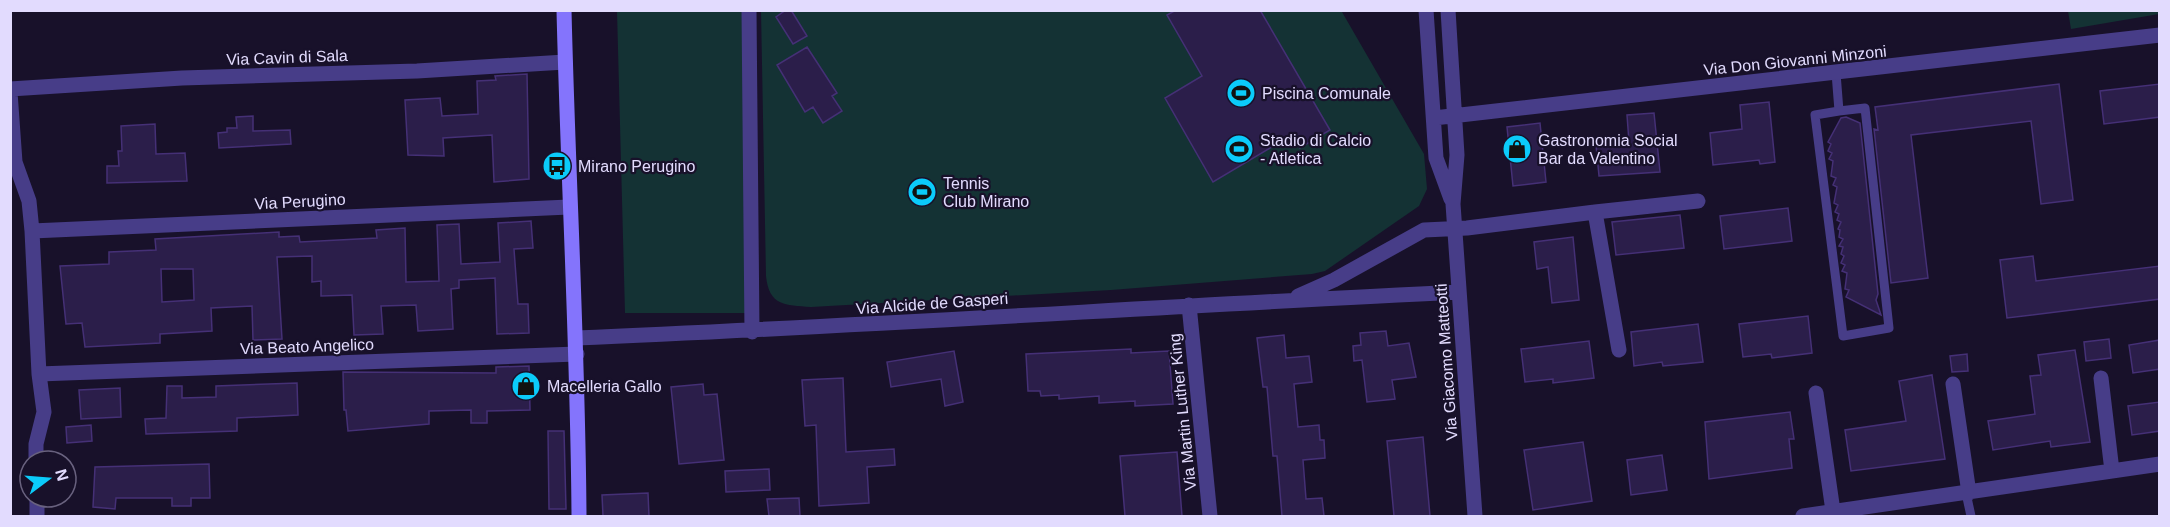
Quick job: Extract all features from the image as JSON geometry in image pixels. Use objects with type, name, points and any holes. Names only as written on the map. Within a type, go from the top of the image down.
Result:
[{"type":"main road","points":[[564,10],[569,207],[577,354],[579,516]]},
{"type":"street","points":[[749,10],[752,332]]},
{"type":"street","name":"Via Giacomo Matteotti","points":[[1426,10],[1436,158],[1453,204]]},
{"type":"street","name":"Via Giacomo Matteotti","points":[[1448,10],[1457,155],[1453,204],[1454,228],[1475,516]]},
{"type":"street","name":"Via Don Giovanni Minzoni","points":[[1434,118],[2160,35]]},
{"type":"street","name":"Via Cavin di Sala","points":[[10,91],[182,78],[417,71],[565,62]]},
{"type":"street","points":[[10,91],[15,162],[29,201],[32,231],[39,374],[44,412],[36,449]]},
{"type":"street","name":"Via Alcide de Gasperi","points":[[1289,300],[1334,280],[1424,230],[1698,201]]},
{"type":"street","name":"Via Perugino","points":[[32,231],[569,207]]},
{"type":"street","points":[[1595,212],[1619,350]]},
{"type":"street","name":"Via Alcide de Gasperi","points":[[576,338],[752,332],[1189,305],[1459,292]]},
{"type":"street","name":"Via Martin Luther King","points":[[1189,305],[1210,516]]},
{"type":"street","name":"Via Beato Angelico","points":[[39,374],[577,354]]},
{"type":"street","points":[[2101,378],[2112,471]]},
{"type":"street","points":[[1953,384],[1968,493]]},
{"type":"street","points":[[1816,393],[1833,511]]},
{"type":"street","points":[[1803,516],[2160,464]]},
{"type":"lane","points":[[1836,73],[1839,111]]},
{"type":"lane","points":[[1865,108],[1889,328],[1843,336],[1815,115],[1839,111],[1865,108]]},
{"type":"lane","points":[[1968,493],[1971,516]]},
{"type":"green space","points":[[2159,10],[2159,14],[2071,29],[2068,11]]},
{"type":"green space","points":[[617,11],[746,11],[752,313],[625,313]]},
{"type":"green space","name":"Stadio di Calcio - Atletica","points":[[761,11],[1345,11],[1342,12],[1424,154],[1427,189],[1419,206],[1325,271],[1312,274],[1111,290],[811,307],[793,306],[775,298],[768,286],[766,276]]},
{"type":"building","points":[[786,10],[791,10],[807,36],[793,44],[776,17]]},
{"type":"building","name":"Piscina Comunale","points":[[1176,10],[1260,10],[1330,130],[1300,148],[1292,135],[1213,182],[1165,98],[1202,76],[1167,15]]},
{"type":"building","points":[[807,47],[837,93],[832,96],[842,111],[823,123],[813,107],[805,112],[777,65]]},
{"type":"building","points":[[527,74],[529,179],[494,182],[492,135],[443,138],[444,156],[408,155],[405,100],[440,98],[442,116],[478,114],[477,81],[496,80],[495,76]]},
{"type":"building","points":[[2059,84],[2073,200],[2041,204],[2031,121],[1911,135],[1928,278],[1891,283],[1874,129],[1878,130],[1875,107]]},
{"type":"building","points":[[2160,84],[2160,117],[2104,124],[2100,91]]},
{"type":"building","points":[[1769,102],[1775,162],[1760,164],[1759,160],[1713,165],[1710,133],[1742,129],[1740,105]]},
{"type":"building","points":[[1654,113],[1660,172],[1599,176],[1596,145],[1629,142],[1627,115]]},
{"type":"building","points":[[253,116],[253,131],[290,130],[291,144],[219,148],[218,133],[227,132],[227,128],[237,128],[236,117]]},
{"type":"building","points":[[1846,117],[1860,123],[1878,294],[1876,300],[1881,315],[1846,297],[1849,290],[1845,289],[1847,273],[1842,271],[1845,265],[1841,263],[1844,256],[1841,254],[1843,247],[1839,246],[1843,239],[1839,237],[1840,230],[1838,229],[1841,222],[1837,220],[1839,214],[1835,212],[1838,205],[1834,203],[1837,187],[1833,185],[1836,178],[1831,176],[1833,161],[1829,159],[1832,153],[1828,151],[1831,144],[1828,142],[1841,118]]},
{"type":"building","points":[[1540,123],[1546,182],[1513,186],[1507,127]]},
{"type":"building","points":[[155,124],[156,154],[185,153],[187,181],[107,183],[107,166],[119,166],[118,151],[122,151],[121,126]]},
{"type":"building","points":[[1788,208],[1792,241],[1724,249],[1720,216]]},
{"type":"building","points":[[1680,215],[1684,248],[1616,255],[1612,222]]},
{"type":"building","points":[[531,221],[533,248],[514,249],[518,304],[528,304],[529,333],[497,334],[495,278],[459,280],[459,288],[451,289],[453,329],[418,331],[416,305],[381,306],[383,334],[354,335],[352,295],[321,296],[321,281],[312,282],[312,256],[277,257],[282,339],[253,340],[252,306],[211,308],[212,331],[160,334],[160,343],[85,347],[82,323],[66,324],[60,266],[109,264],[109,252],[156,250],[155,239],[279,232],[279,237],[299,236],[300,242],[377,238],[376,230],[405,228],[406,282],[439,281],[437,225],[459,224],[461,264],[500,262],[498,223]],"holes":[[[161,269],[193,269],[194,300],[162,302]]]},
{"type":"building","points":[[1573,237],[1579,300],[1552,303],[1548,267],[1537,269],[1534,242]]},
{"type":"building","points":[[2033,256],[2036,281],[2160,266],[2160,299],[2007,318],[2000,260]]},
{"type":"building","points":[[1808,316],[1812,353],[1772,358],[1771,354],[1743,357],[1739,324]]},
{"type":"building","points":[[1698,324],[1703,362],[1663,366],[1662,362],[1634,366],[1631,332]]},
{"type":"building","points":[[1386,331],[1388,346],[1409,343],[1416,377],[1392,380],[1395,399],[1367,402],[1362,360],[1354,361],[1353,346],[1361,345],[1360,333]]},
{"type":"building","points":[[1284,335],[1286,358],[1309,356],[1312,382],[1294,384],[1298,427],[1319,425],[1320,440],[1324,440],[1325,458],[1303,460],[1306,499],[1322,498],[1324,516],[1282,516],[1277,456],[1273,456],[1267,387],[1263,387],[1257,338]]},
{"type":"building","points":[[2109,339],[2111,358],[2086,361],[2084,342]]},
{"type":"building","points":[[2160,340],[2160,369],[2133,373],[2129,345]]},
{"type":"building","points":[[1589,341],[1594,378],[1553,383],[1553,379],[1525,382],[1521,349]]},
{"type":"building","points":[[1131,349],[1131,353],[1169,351],[1173,404],[1135,406],[1135,401],[1099,403],[1099,396],[1059,399],[1059,395],[1041,396],[1040,391],[1028,391],[1026,354]]},
{"type":"building","points":[[2075,350],[2090,442],[2051,447],[2050,441],[1993,450],[1988,421],[2035,414],[2030,376],[2041,375],[2038,355]]},
{"type":"building","points":[[954,351],[963,402],[945,406],[941,379],[891,387],[887,362]]},
{"type":"building","points":[[1967,354],[1968,371],[1952,372],[1950,356]]},
{"type":"building","points":[[529,366],[530,410],[487,411],[487,423],[471,423],[471,410],[429,411],[429,424],[348,431],[346,410],[344,410],[343,372],[496,373],[496,367]]},
{"type":"building","points":[[1932,375],[1945,459],[1851,471],[1845,430],[1906,421],[1899,381]]},
{"type":"building","points":[[843,378],[846,452],[894,449],[895,465],[867,467],[869,503],[819,506],[816,425],[805,426],[802,380]]},
{"type":"building","points":[[297,383],[298,415],[237,418],[237,431],[146,434],[145,419],[166,418],[167,386],[182,386],[182,398],[216,397],[216,386]]},
{"type":"building","points":[[703,384],[704,395],[717,394],[724,460],[679,464],[671,387]]},
{"type":"building","points":[[120,388],[121,417],[81,419],[79,390]]},
{"type":"building","points":[[2160,402],[2160,431],[2132,435],[2128,406]]},
{"type":"building","points":[[1790,412],[1794,439],[1789,439],[1792,468],[1709,479],[1705,422]]},
{"type":"building","points":[[91,425],[92,441],[67,443],[66,427]]},
{"type":"building","points":[[548,431],[564,431],[566,509],[549,509]]},
{"type":"building","points":[[1423,437],[1430,516],[1394,516],[1387,441]]},
{"type":"building","points":[[1583,442],[1592,501],[1533,510],[1524,450]]},
{"type":"building","points":[[1177,452],[1182,516],[1125,516],[1120,456]]},
{"type":"building","points":[[1662,455],[1667,490],[1631,495],[1627,460]]},
{"type":"building","points":[[209,464],[210,498],[191,498],[191,506],[172,506],[172,498],[116,498],[115,509],[93,507],[95,467]]},
{"type":"building","points":[[769,469],[770,490],[726,492],[725,471]]},
{"type":"building","points":[[648,493],[649,516],[603,516],[602,495]]},
{"type":"building","points":[[799,498],[800,516],[769,516],[767,499]]},
{"type":"place","name":"Piscina Comunale","points":[[1241,93]]},
{"type":"place","name":"Stadio di Calcio - Atletica","points":[[1239,149]]},
{"type":"place","name":"Gastronomia Social Bar da Valentino","points":[[1517,149]]},
{"type":"place","name":"Mirano Perugino","points":[[557,166]]},
{"type":"place","name":"Tennis Club Mirano","points":[[922,192]]},
{"type":"place","name":"Macelleria Gallo","points":[[526,386]]}]
